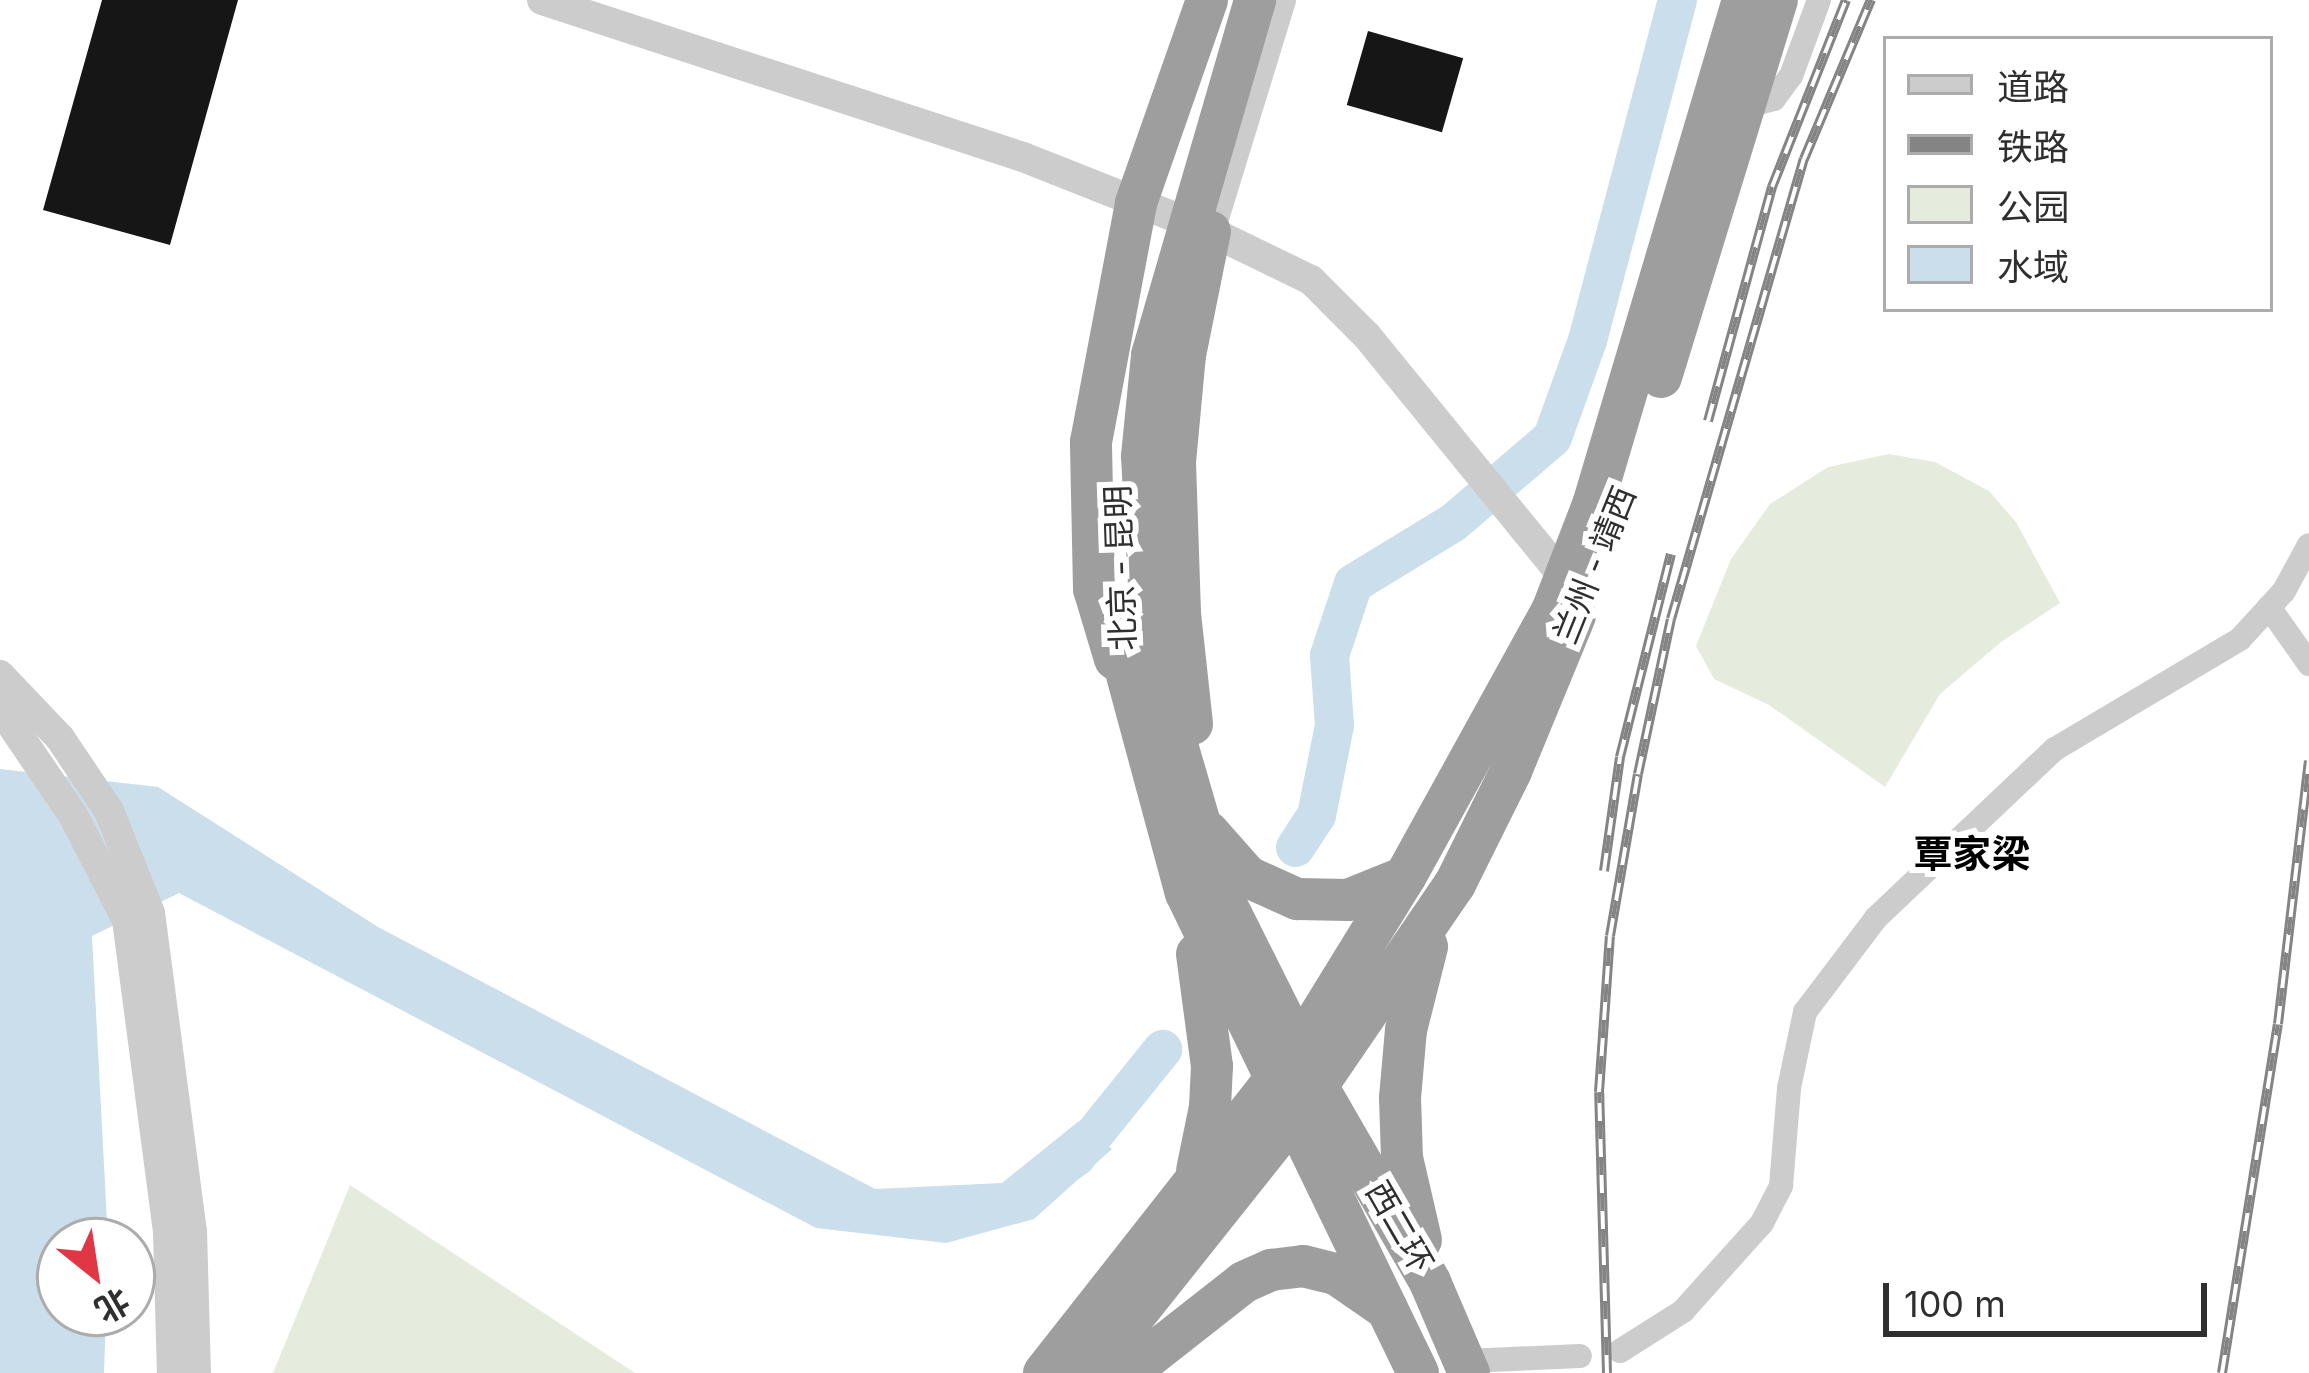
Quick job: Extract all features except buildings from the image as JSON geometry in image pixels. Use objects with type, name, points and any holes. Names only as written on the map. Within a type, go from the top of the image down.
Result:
[{"type":"highway","points":[[1207,0],[1136,203],[1091,442],[1094,589],[1183,818],[1234,866],[1280,894],[1314,902],[1348,900],[1406,877]]},
{"type":"highway","name":"北京 - 昆明","points":[[1226,0],[1203,68],[1130,356],[1130,455],[1153,662],[1183,818],[1186,893],[1296,1083]]},
{"type":"highway","name":"北京 - 昆明","points":[[1130,455],[1152,355],[1255,0]]},
{"type":"highway","name":"兰州 - 靖西","points":[[1296,1083],[1565,579],[1593,505],[1743,0]]},
{"type":"highway","name":"兰州 - 靖西","points":[[1296,1083],[1455,884],[1510,771],[1624,497],[1777,0]]},
{"type":"highway","points":[[1183,818],[1175,462],[1185,356],[1210,231]]},
{"type":"highway","name":"北京 - 昆明","points":[[1183,818],[1220,892],[1296,1083]]},
{"type":"highway","points":[[1430,1282],[1402,1157],[1401,1069],[1424,955],[1455,884]]},
{"type":"highway","points":[[1186,893],[1211,1066],[1210,1107],[1194,1184]]},
{"type":"highway","points":[[1044,1373],[1194,1184],[1296,1083]]},
{"type":"highway","points":[[1089,1373],[1296,1083]]},
{"type":"highway","name":"西二环","points":[[1296,1083],[1430,1282],[1468,1367]]},
{"type":"highway","name":"西二环","points":[[1296,1083],[1418,1373]]},
{"type":"highway","points":[[1128,1373],[1244,1282],[1271,1270],[1303,1266],[1336,1274],[1390,1312]]},
{"type":"street","points":[[542,0],[1023,157],[1210,231],[1311,280],[1367,336],[1565,579]]},
{"type":"street","points":[[1210,231],[1281,0]]},
{"type":"street","points":[[1744,107],[1774,99],[1791,76],[1819,0]]},
{"type":"street","points":[[1620,1351],[1683,1311],[1762,1223],[1781,1186],[1789,1088],[1804,1012],[1876,918],[2054,748],[2240,639],[2269,608],[2309,544]]},
{"type":"street","points":[[2269,608],[2309,664]]},
{"type":"street","points":[[0,675],[60,739],[109,811],[139,917],[192,1231],[196,1373]]},
{"type":"street","points":[[0,708],[28,743],[139,917],[168,1233],[172,1373]]},
{"type":"street","points":[[1468,1367],[1580,1356]]},
{"type":"green space","points":[[1889,454],[1935,462],[1989,491],[2016,522],[2060,603],[2001,642],[1940,694],[1885,787],[1769,705],[1714,679],[1696,646],[1731,559],[1770,504],[1828,467]]},
{"type":"green space","points":[[350,1185],[635,1373],[273,1373]]},
{"type":"water","points":[[0,769],[158,787],[378,927],[875,1189],[1002,1183],[1079,1121],[1112,1149],[1034,1219],[946,1243],[816,1228],[179,893],[92,936],[107,1217],[36,1217],[36,1337],[105,1337],[104,1373],[0,1373]]},
{"type":"waterway","points":[[1295,847],[1316,815],[1334,725],[1329,655],[1353,583],[1453,522],[1552,437],[1587,340],[1677,0]]},
{"type":"waterway","points":[[1055,1170],[1075,1157],[1162,1049]]},
{"type":"railway","points":[[1708,421],[1772,187],[1846,0]]},
{"type":"railway","points":[[1607,1373],[1599,1092],[1610,936],[1638,774],[1671,619],[1804,159],[1871,0]]},
{"type":"railway","points":[[1604,871],[1620,757],[1671,554]]},
{"type":"railway","points":[[2222,1373],[2278,1024],[2309,761]]},
{"type":"district","name":"覃家梁","points":[[1972,854]]}]
